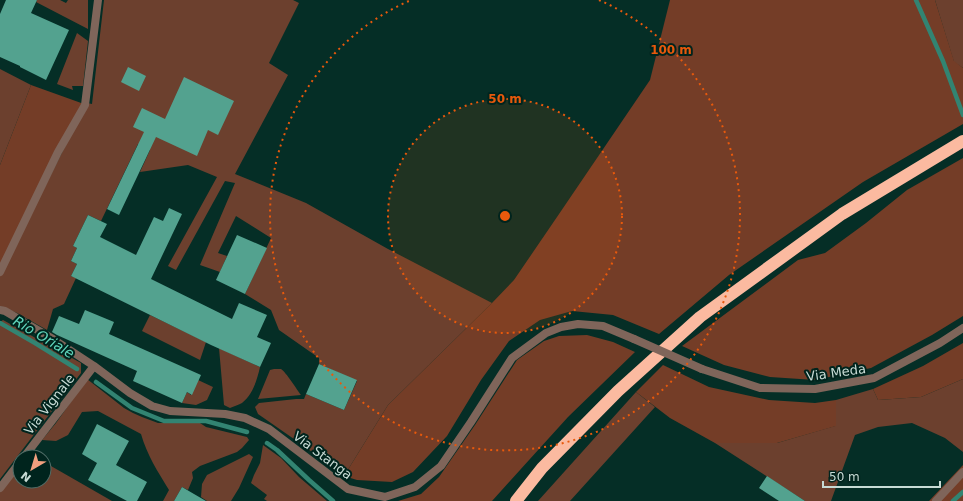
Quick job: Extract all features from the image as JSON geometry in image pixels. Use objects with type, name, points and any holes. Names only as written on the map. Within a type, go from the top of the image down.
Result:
[{"type":"highway","points":[[516,501],[542,468],[618,391],[700,317],[842,214],[963,141]]},
{"type":"street","points":[[0,272],[58,152],[85,105],[98,0]]},
{"type":"street","name":"Via Stanga","points":[[0,310],[5,311],[47,336],[94,366],[130,393],[152,406],[170,411],[225,414],[245,418],[269,429],[348,489],[385,497],[415,487],[441,466],[512,358],[546,332],[561,327],[578,324],[603,326],[634,339]]},
{"type":"street","name":"Via Meda","points":[[634,339],[702,369],[760,388],[815,389],[874,378],[940,343],[963,328]]},
{"type":"street","name":"Via Vignale","points":[[30,449],[94,366]]},
{"type":"street","points":[[0,488],[12,472]]},
{"type":"street","points":[[936,501],[963,472]]},
{"type":"shaded area","points":[[37,0],[60,0],[66,3],[68,0],[88,0],[88,29],[36,2]]},
{"type":"shaded area","points":[[104,0],[293,0],[299,3],[269,63],[288,75],[235,174],[306,203],[388,249],[492,303],[388,405],[344,476],[258,414],[255,407],[259,403],[304,399],[306,394],[344,410],[357,381],[319,364],[319,358],[279,330],[271,310],[245,294],[271,238],[236,216],[218,253],[227,256],[220,272],[200,265],[235,183],[225,181],[176,270],[168,266],[217,177],[188,165],[140,172],[150,150],[138,144],[101,221],[88,215],[73,246],[77,248],[71,261],[77,264],[71,276],[76,278],[64,304],[53,309],[47,330],[17,313],[0,306],[0,276],[87,103],[92,104]]},
{"type":"shaded area","points":[[670,0],[935,0],[954,61],[963,68],[963,124],[863,182],[729,275],[659,334],[613,315],[572,311],[540,320],[509,341],[481,380],[447,436],[413,472],[392,482],[357,480],[344,476],[388,405],[514,280],[650,80]]},
{"type":"shaded area","points":[[935,0],[963,0],[963,68],[954,62]]},
{"type":"shaded area","points":[[77,33],[88,41],[83,86],[72,86],[73,90],[57,84]]},
{"type":"shaded area","points":[[0,69],[31,85],[0,165]]},
{"type":"shaded area","points":[[31,85],[84,104],[0,268],[0,165]]},
{"type":"shaded area","points":[[963,158],[963,316],[932,335],[871,368],[815,380],[770,377],[724,365],[682,346],[798,260],[825,253],[907,190]]},
{"type":"shaded area","points":[[150,315],[206,342],[200,360],[142,331]]},
{"type":"shaded area","points":[[3,320],[81,363],[81,373],[23,449],[12,449],[12,463],[0,479],[0,322]]},
{"type":"shaded area","points":[[587,335],[613,342],[635,352],[568,417],[492,501],[398,501],[421,494],[439,477],[517,360],[544,341],[559,336]]},
{"type":"shaded area","points":[[963,343],[963,379],[921,397],[878,400],[873,389],[923,366]]},
{"type":"shaded area","points":[[219,348],[260,367],[252,391],[242,403],[230,408],[224,405]]},
{"type":"shaded area","points":[[663,365],[709,387],[769,400],[815,403],[836,400],[836,426],[777,443],[715,443],[670,418],[636,392]]},
{"type":"shaded area","points":[[281,369],[301,395],[258,399],[270,370]]},
{"type":"shaded area","points":[[87,379],[124,408],[142,417],[158,423],[200,423],[206,427],[247,437],[249,440],[237,452],[200,466],[192,472],[193,478],[188,490],[182,487],[174,501],[163,501],[169,490],[143,442],[141,434],[98,411],[82,412],[68,435],[56,441],[42,440]]},
{"type":"shaded area","points":[[963,379],[963,452],[945,438],[912,423],[878,427],[855,435],[831,501],[805,501],[715,443],[777,443],[835,426],[836,400],[873,389],[878,400],[921,397]]},
{"type":"shaded area","points":[[198,380],[213,387],[207,400],[196,405],[182,403],[187,392],[191,395]]},
{"type":"shaded area","points":[[636,392],[655,407],[570,501],[538,501]]},
{"type":"shaded area","points":[[263,445],[281,458],[299,477],[327,501],[267,501],[264,499],[267,495],[251,483],[260,463]]},
{"type":"shaded area","points":[[249,454],[253,457],[239,488],[231,501],[207,501],[201,497],[202,484],[207,475]]},
{"type":"shaded area","points":[[963,465],[963,501],[929,501]]},
{"type":"shaded area","points":[[52,467],[112,501],[0,501],[0,492],[12,476],[12,489],[52,489]]},
{"type":"building","points":[[6,0],[37,0],[31,13],[69,30],[46,80],[0,57],[0,14]]},
{"type":"building","points":[[128,67],[146,76],[139,91],[121,82]]},
{"type":"building","points":[[184,77],[234,101],[218,135],[208,130],[197,156],[156,137],[119,215],[107,209],[144,132],[133,127],[142,108],[165,119]]},
{"type":"building","points":[[169,208],[182,214],[151,279],[232,319],[239,303],[267,315],[257,337],[271,343],[260,367],[211,345],[71,276],[77,264],[71,261],[77,248],[73,246],[88,215],[107,224],[100,237],[136,255],[154,217],[163,221]]},
{"type":"building","points":[[237,235],[267,248],[245,294],[216,280]]},
{"type":"building","points":[[85,310],[114,322],[109,334],[201,375],[192,395],[187,392],[182,403],[133,381],[137,371],[52,332],[59,316],[79,324]]},
{"type":"building","points":[[319,364],[357,380],[344,410],[306,394]]},
{"type":"building","points":[[97,424],[129,441],[116,465],[147,482],[137,501],[127,501],[88,480],[97,463],[82,454]]},
{"type":"building","points":[[767,476],[805,501],[779,501],[759,488]]},
{"type":"building","points":[[182,487],[206,501],[174,501]]},
{"type":"waterway","points":[[916,0],[943,61],[963,115]]},
{"type":"waterway","name":"Rio Oriale","points":[[0,323],[77,369]]},
{"type":"waterway","name":"Rio Oriale","points":[[96,382],[132,408],[164,421],[206,421],[247,432]]},
{"type":"waterway","name":"Rio Oriale","points":[[267,443],[277,450],[333,501]]},
{"type":"waterway","name":"Rio Oriale","points":[[953,501],[963,492]]}]
